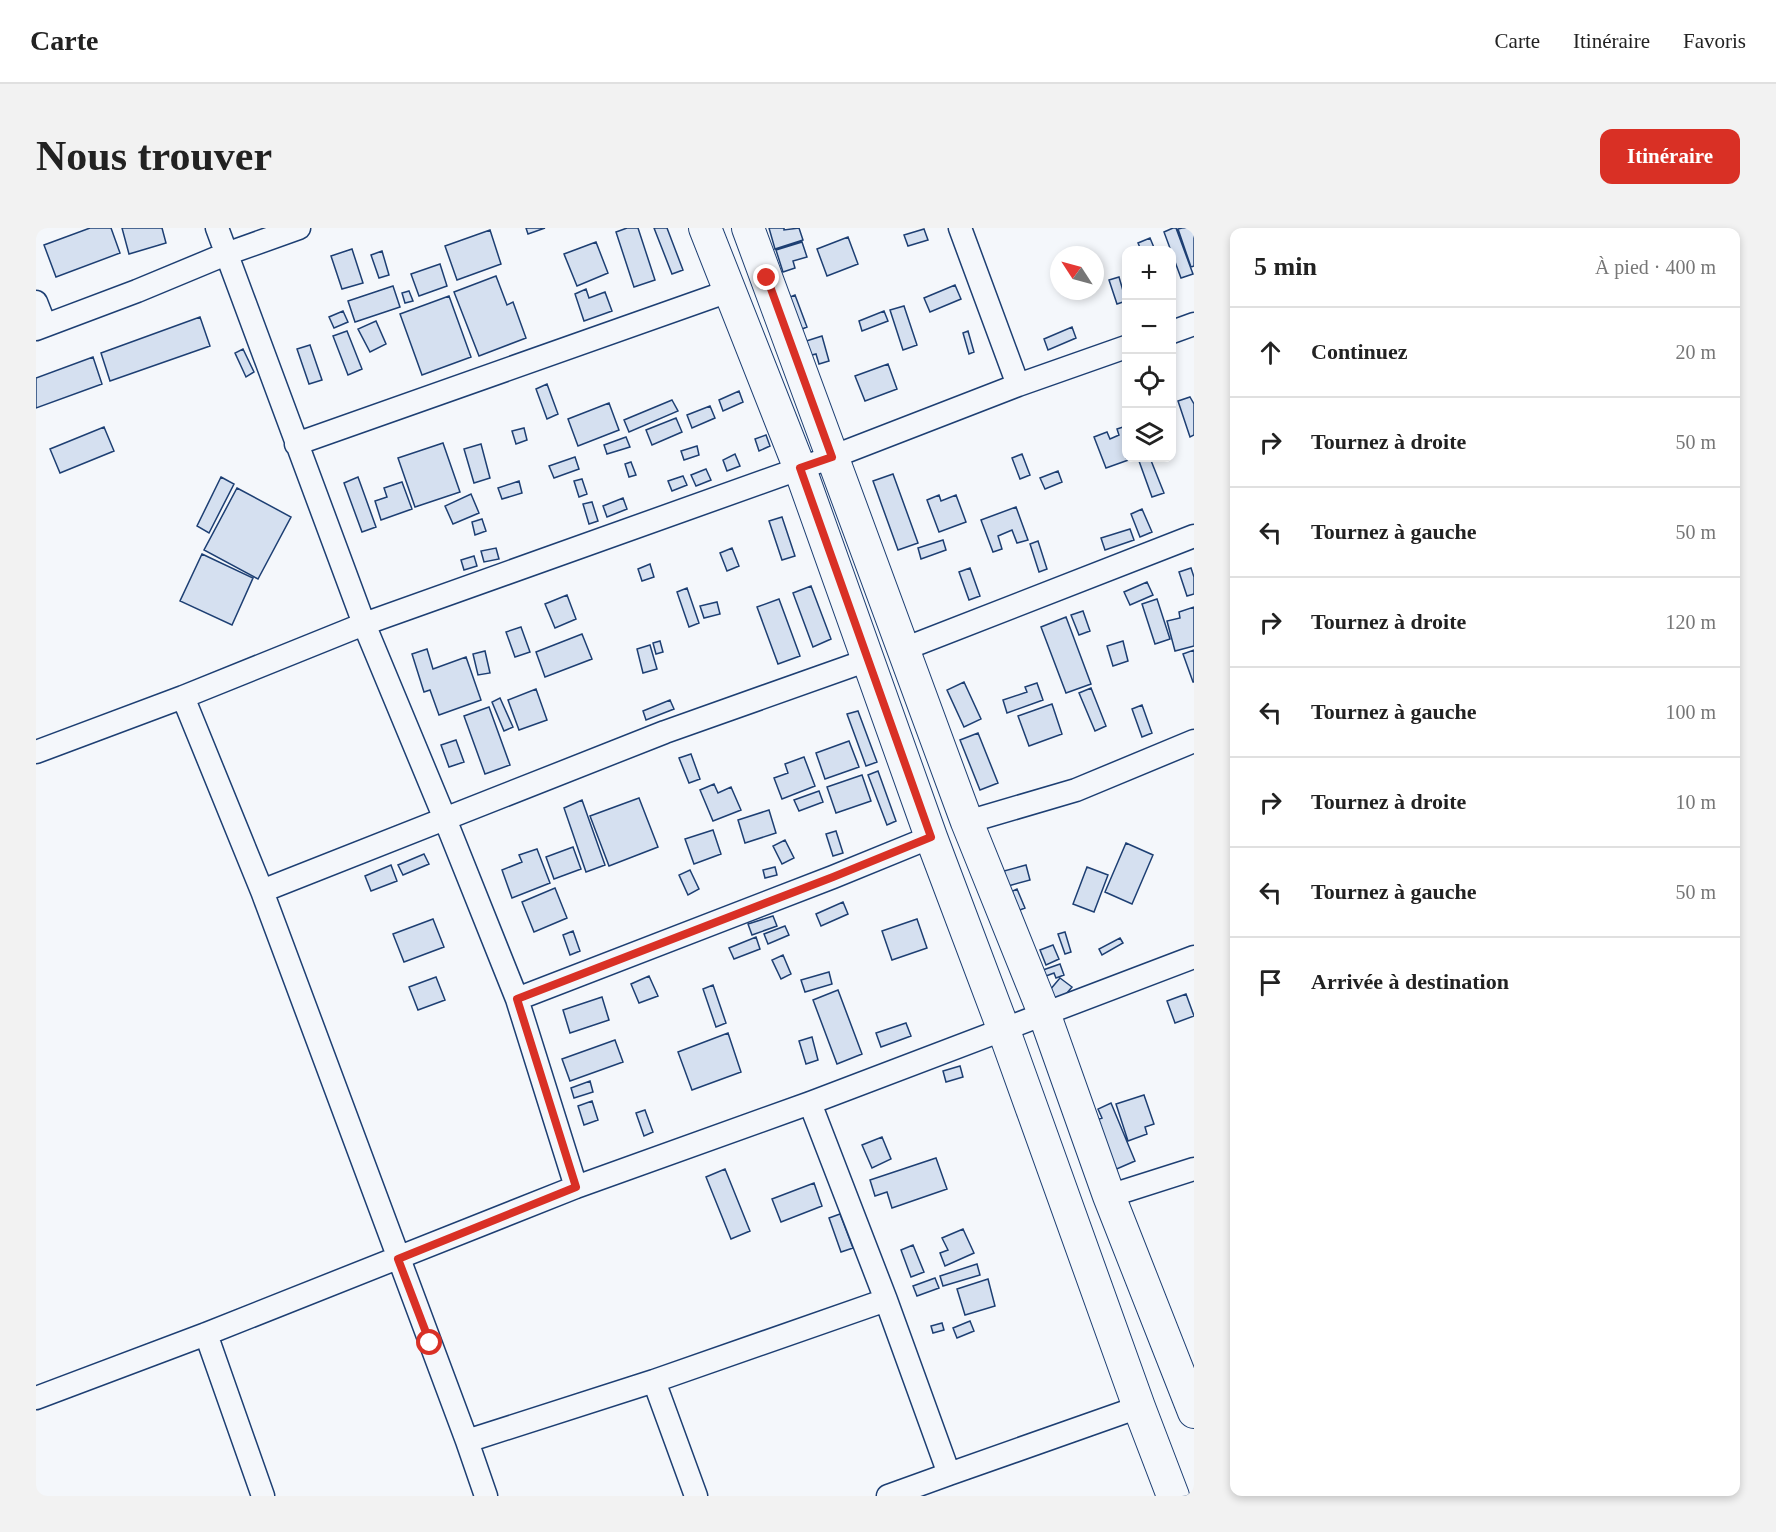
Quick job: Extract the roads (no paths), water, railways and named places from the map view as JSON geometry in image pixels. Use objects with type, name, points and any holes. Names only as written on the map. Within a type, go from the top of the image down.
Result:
[{"type":"main road","points":[[705,228],[800,468],[931,837],[1173,1496]]},
{"type":"main road","points":[[748,228],[967,822],[1044,1013],[1109,1196],[1194,1412]]},
{"type":"street","points":[[217,228],[364,624],[517,999],[576,1187]]},
{"type":"street","points":[[36,302],[40,327],[299,228]]},
{"type":"street","points":[[960,228],[1018,385]]},
{"type":"street","points":[[296,444],[729,291]]},
{"type":"street","points":[[1176,331],[1194,324]]},
{"type":"street","points":[[36,752],[183,697],[364,624],[832,457],[1018,385],[1122,349]]},
{"type":"street","points":[[904,649],[1194,536]]},
{"type":"street","points":[[262,891],[665,732],[868,660]]},
{"type":"street","points":[[183,697],[262,891],[486,1496]]},
{"type":"street","points":[[967,822],[1076,790],[1194,741]]},
{"type":"street","points":[[517,999],[931,837]]},
{"type":"street","points":[[36,1398],[398,1259],[576,1187],[810,1102],[1194,957]]},
{"type":"street","points":[[810,1102],[886,1300],[949,1474]]},
{"type":"street","points":[[1109,1196],[1194,1168]]},
{"type":"street","points":[[467,1442],[654,1381],[886,1300]]},
{"type":"street","points":[[206,1334],[262,1496]]},
{"type":"street","points":[[654,1381],[696,1496]]},
{"type":"street","points":[[888,1496],[1139,1407]]}]
